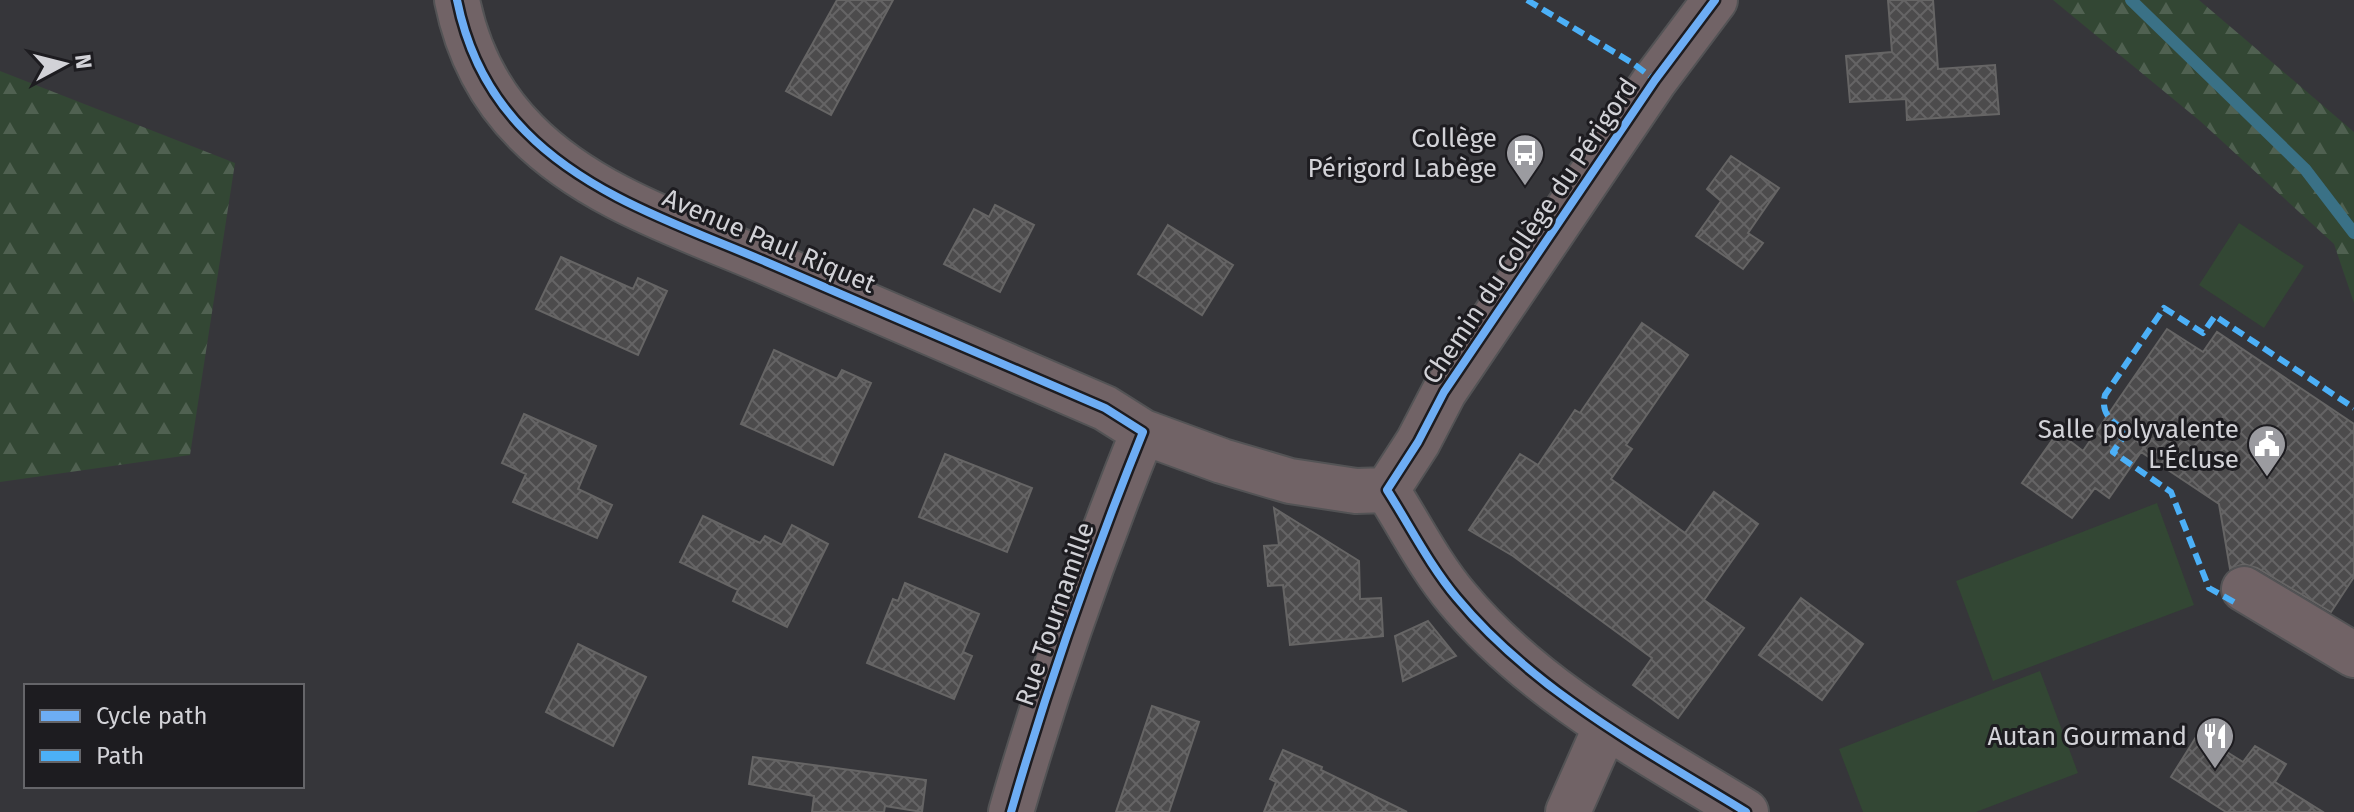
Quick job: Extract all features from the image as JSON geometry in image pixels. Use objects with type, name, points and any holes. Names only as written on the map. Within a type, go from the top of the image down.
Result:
[{"type":"street","name":"Avenue Paul Riquet","points":[[457,0],[461,23],[498,100],[528,134],[606,191],[1105,408],[1143,432],[1222,461],[1290,481],[1356,491],[1387,490]]},
{"type":"street","name":"Chemin du Collège du Périgord","points":[[1387,490],[1418,442],[1444,392],[1655,80],[1715,0]]},
{"type":"street","name":"Rue Tournamille","points":[[1011,812],[1109,518],[1143,432]]},
{"type":"street","points":[[1387,490],[1455,596],[1498,642],[1606,726],[1746,812]]},
{"type":"street","points":[[2244,589],[2354,655]]},
{"type":"street","points":[[1568,812],[1606,726]]},
{"type":"green space","points":[[2053,0],[2199,0],[2354,132],[2354,303],[2334,244],[2200,121]]},
{"type":"green space","points":[[0,71],[235,163],[190,455],[0,482]]},
{"type":"green space","points":[[2239,223],[2304,266],[2264,328],[2199,285]]},
{"type":"green space","points":[[2157,503],[2194,605],[1993,681],[1956,581]]},
{"type":"green space","points":[[2040,671],[2078,773],[1976,812],[1863,812],[1839,749]]},
{"type":"building","points":[[837,0],[893,0],[831,115],[786,91]]},
{"type":"building","points":[[1888,0],[1933,0],[1938,69],[1995,65],[1999,114],[1907,120],[1906,99],[1850,102],[1846,56],[1892,52]]},
{"type":"building","points":[[1731,156],[1779,188],[1748,233],[1763,243],[1743,269],[1696,236],[1721,201],[1707,189]]},
{"type":"building","points":[[995,205],[1034,225],[1000,292],[944,264],[974,209],[989,217]]},
{"type":"building","points":[[1168,225],[1233,265],[1202,315],[1138,274]]},
{"type":"building","points":[[561,257],[633,289],[638,278],[667,291],[638,355],[536,309]]},
{"type":"building","points":[[1642,323],[1688,355],[1626,445],[1632,449],[1611,479],[1685,533],[1714,492],[1758,524],[1704,600],[1744,628],[1678,718],[1633,685],[1652,658],[1513,556],[1469,530],[1520,454],[1538,465],[1575,410],[1580,413]]},
{"type":"building","name":"Salle polyvalente L'Écluse","points":[[2167,329],[2203,352],[2217,332],[2354,424],[2354,577],[2331,612],[2257,568],[2244,564],[2230,569],[2219,504],[2141,452],[2109,498],[2095,488],[2072,518],[2022,483],[2058,432],[2083,451]]},
{"type":"building","points":[[774,350],[837,379],[842,370],[871,383],[833,465],[741,424]]},
{"type":"building","points":[[524,414],[596,446],[578,489],[612,505],[597,538],[513,502],[526,474],[502,463]]},
{"type":"building","points":[[945,454],[1032,488],[1007,552],[919,517]]},
{"type":"building","points":[[1274,508],[1359,561],[1360,599],[1381,598],[1383,636],[1290,645],[1283,585],[1268,586],[1264,546],[1279,545]]},
{"type":"building","points":[[703,516],[760,543],[765,536],[782,545],[792,525],[828,544],[787,627],[733,601],[738,590],[680,562]]},
{"type":"building","points":[[905,583],[979,614],[963,652],[972,656],[954,699],[867,663],[893,599],[898,601]]},
{"type":"building","points":[[1801,598],[1863,644],[1822,700],[1759,655]]},
{"type":"building","points":[[1428,621],[1456,656],[1403,681],[1395,636]]},
{"type":"building","points":[[578,644],[646,677],[613,746],[546,712]]},
{"type":"building","points":[[1152,706],[1199,722],[1169,812],[1116,812]]},
{"type":"building","name":"Autan Gourmand","points":[[2198,734],[2243,762],[2255,746],[2286,764],[2275,782],[2323,812],[2226,812],[2171,777]]},
{"type":"building","points":[[1283,750],[1407,812],[1264,812],[1276,782],[1270,779]]},
{"type":"building","points":[[753,757],[926,780],[922,812],[885,806],[884,812],[812,812],[814,796],[749,784]]},
{"type":"waterway","points":[[2131,0],[2305,169],[2354,233]]},
{"type":"marked path","points":[[1527,0],[1634,64],[1655,80]]},
{"type":"marked path","points":[[2234,602],[2209,588],[2171,492],[2113,452],[2127,432],[2106,413],[2105,395],[2164,308],[2203,333],[2215,316],[2354,408]]},
{"type":"cycle path","points":[[457,0],[474,54],[501,103],[526,132],[580,175],[674,224],[1105,408],[1143,432],[1072,620],[1011,812]]},
{"type":"cycle path","points":[[1715,0],[1655,80],[1444,392],[1418,442],[1387,490],[1447,586],[1520,662],[1592,717],[1746,812]]},
{"type":"place","name":"Collège Périgord Labège","points":[[1525,187]]},
{"type":"place","name":"Salle polyvalente L'Écluse","points":[[2267,478]]},
{"type":"place","name":"Autan Gourmand","points":[[2215,770]]}]
